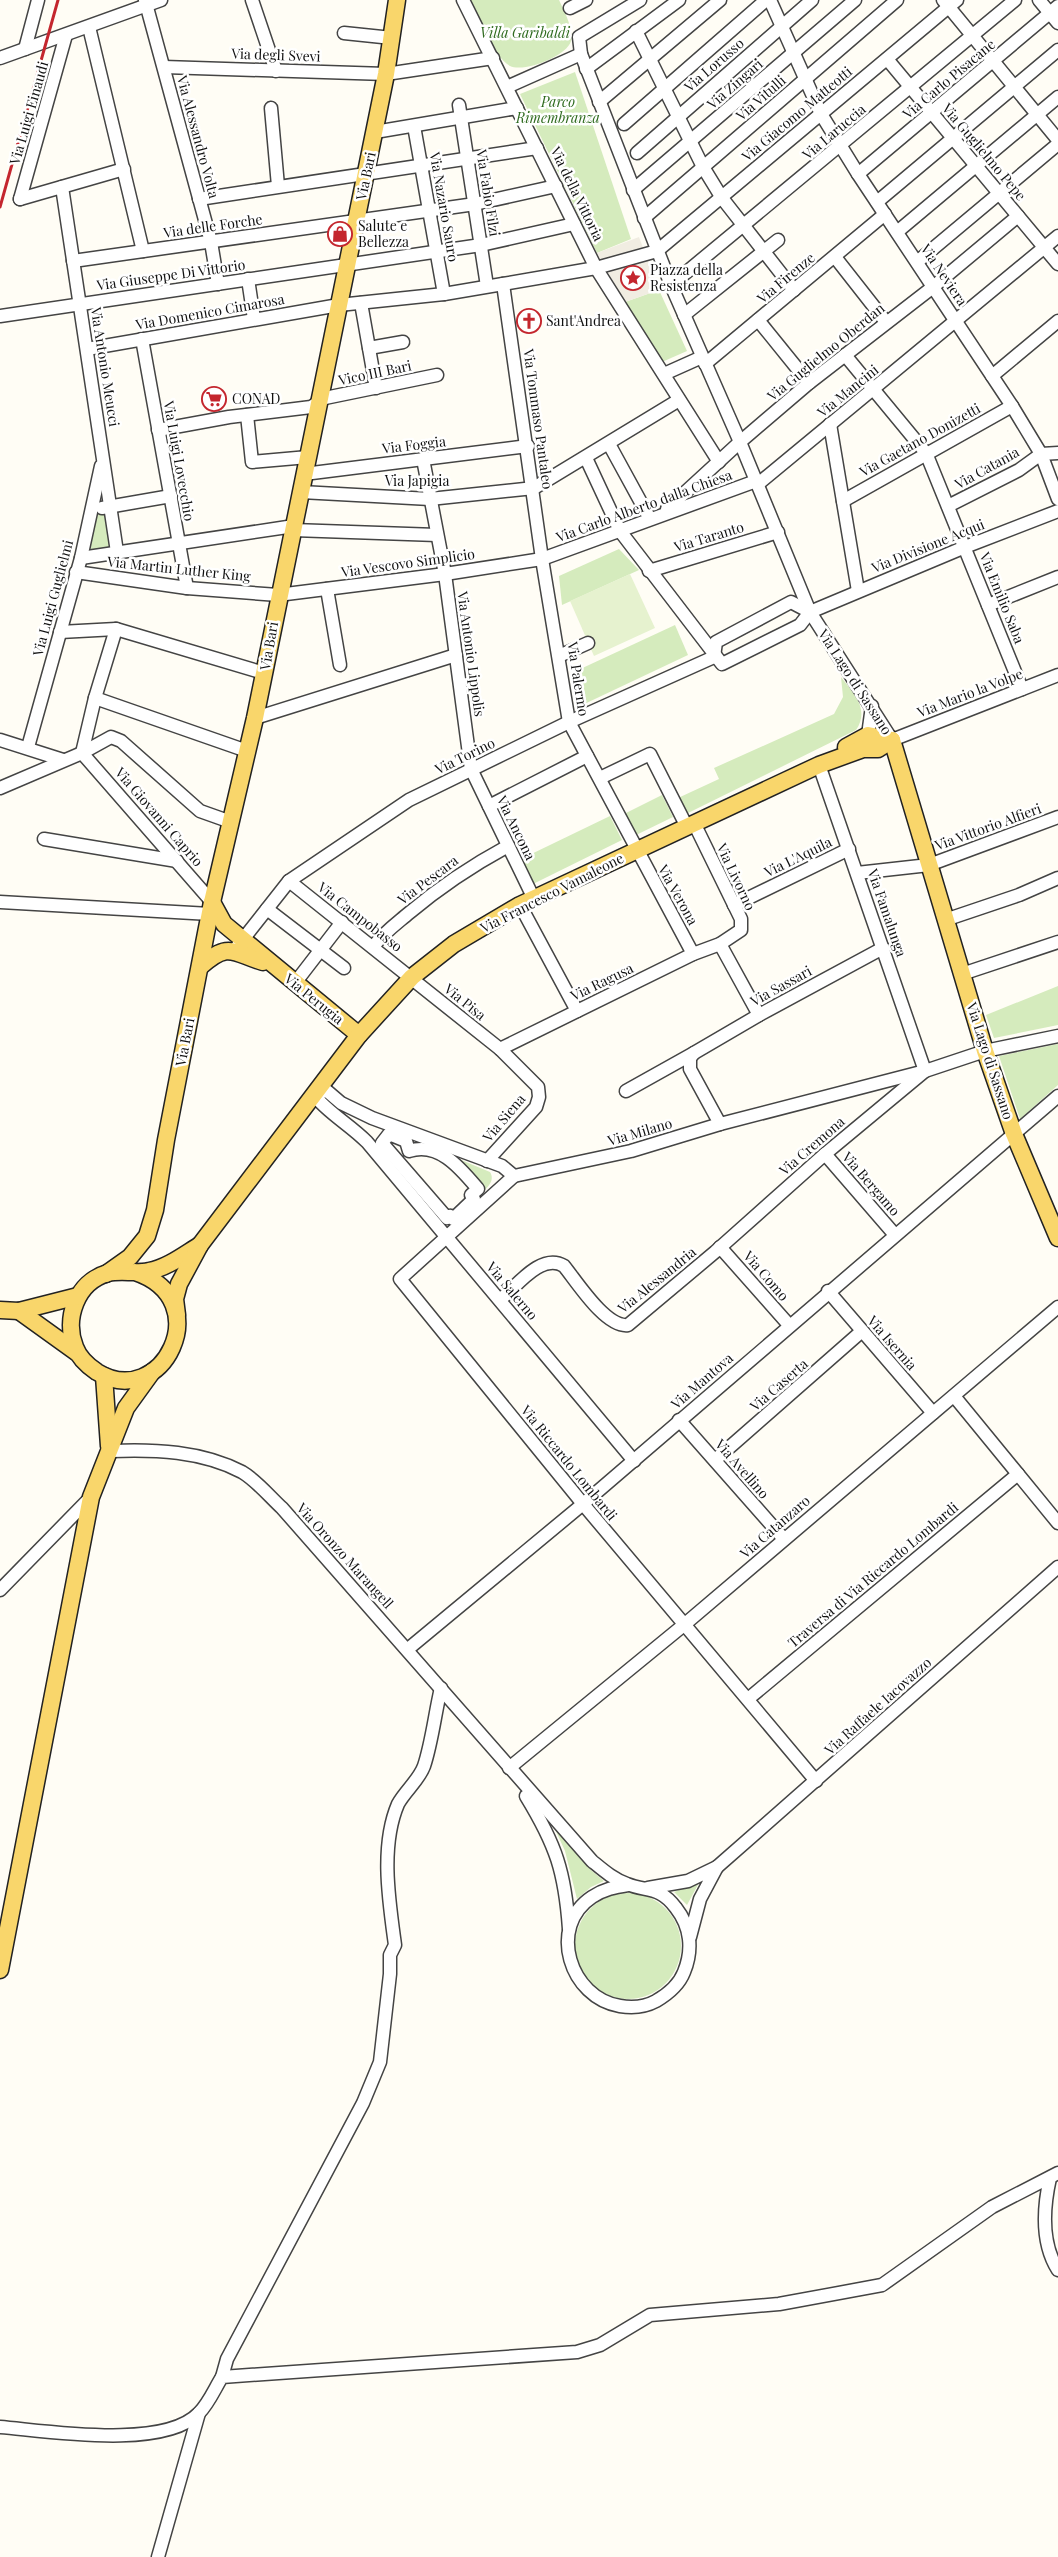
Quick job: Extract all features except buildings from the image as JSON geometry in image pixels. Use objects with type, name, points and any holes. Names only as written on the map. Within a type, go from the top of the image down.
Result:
[{"type":"main road","name":"Via Bari","points":[[106,1274],[130,1257],[148,1236],[155,1210],[166,1140],[201,966],[255,718],[278,595],[375,132],[397,0]]},
{"type":"main road","points":[[819,765],[823,759],[868,735],[892,740]]},
{"type":"main road","points":[[819,765],[864,749],[878,749],[892,740]]},
{"type":"main road","name":"Via Lago di Sassano","points":[[892,740],[928,865],[986,1051],[1014,1134],[1057,1235]]},
{"type":"main road","name":"Via Francesco Vamaleone","points":[[177,1315],[176,1299],[178,1284],[200,1245],[359,1035],[412,977],[454,944],[527,902],[819,765]]},
{"type":"main road","name":"Via Perugia","points":[[212,916],[236,940],[270,964],[359,1035]]},
{"type":"main road","points":[[201,966],[236,940]]},
{"type":"main road","points":[[76,1352],[71,1338],[72,1310],[78,1296],[90,1282],[106,1274],[124,1271],[151,1271],[200,1245]]},
{"type":"main road","points":[[0,1970],[91,1497],[126,1408],[152,1372],[164,1362],[174,1348],[178,1331],[177,1315],[171,1298],[160,1285],[136,1272]]},
{"type":"main road","points":[[0,1310],[19,1312],[78,1296]]},
{"type":"main road","points":[[19,1312],[76,1352],[88,1366],[104,1376],[120,1380],[136,1379],[152,1372]]},
{"type":"main road","points":[[104,1376],[110,1451]]},
{"type":"street","points":[[25,49],[38,0]]},
{"type":"street","points":[[0,58],[89,27],[146,3],[161,0]]},
{"type":"street","points":[[252,0],[276,70]]},
{"type":"street","name":"Via della Vittoria","points":[[464,0],[574,224],[679,400],[719,462]]},
{"type":"street","points":[[570,8],[586,0]]},
{"type":"street","points":[[507,87],[581,54],[579,36],[640,0]]},
{"type":"street","points":[[586,69],[679,0]]},
{"type":"street","points":[[599,102],[720,0]]},
{"type":"street","points":[[618,128],[766,0]]},
{"type":"street","name":"Via Neviera","points":[[770,0],[821,114],[858,174],[1012,406],[1041,454],[1058,500]]},
{"type":"street","name":"Via Lorusso","points":[[630,159],[812,0]]},
{"type":"street","name":"Via Zingari","points":[[633,190],[855,0]]},
{"type":"street","name":"Via Vitulli","points":[[644,218],[897,0]]},
{"type":"street","name":"Via Laruccia","points":[[671,285],[1015,0]]},
{"type":"street","points":[[1039,0],[1055,14]]},
{"type":"street","points":[[917,262],[1058,142],[972,36],[949,2]]},
{"type":"street","name":"Via Giacomo Matteotti","points":[[652,253],[722,198],[887,59],[949,2]]},
{"type":"street","name":"Via Alessandro Volta","points":[[146,3],[200,199],[211,242],[218,284]]},
{"type":"street","name":"Via Carlo Pisacane","points":[[858,174],[931,112],[1055,14]]},
{"type":"street","points":[[89,27],[143,251]]},
{"type":"street","points":[[636,31],[703,167],[722,198],[794,290]]},
{"type":"street","points":[[344,33],[392,38]]},
{"type":"street","name":"Via Luigi Einaudi","points":[[62,187],[20,198],[66,35]]},
{"type":"street","points":[[877,202],[1058,50]]},
{"type":"street","name":"Via Lago di Sassano","points":[[581,54],[599,102],[618,128],[630,159],[633,190],[644,218],[652,253],[671,285],[740,442],[810,612],[892,740]]},
{"type":"street","name":"Via degli Svevi","points":[[164,67],[386,74],[493,58]]},
{"type":"street","name":"Via Guglielmo Pepe","points":[[887,59],[1058,264]]},
{"type":"street","points":[[897,232],[1058,97]]},
{"type":"street","points":[[271,108],[278,186]]},
{"type":"street","points":[[375,132],[414,126],[460,111],[517,108]]},
{"type":"street","name":"Via Fabio Filzi","points":[[460,111],[487,286]]},
{"type":"street","name":"Via Nazario Sauro","points":[[414,126],[444,294]]},
{"type":"street","points":[[200,199],[366,172],[537,148]]},
{"type":"street","points":[[62,187],[124,170]]},
{"type":"street","name":"Via delle Forche","points":[[74,261],[357,219],[475,204],[556,186]]},
{"type":"street","name":"Via Antonio Meucci","points":[[62,187],[118,552]]},
{"type":"street","name":"Via Firenze","points":[[664,374],[704,360],[758,320],[885,214]]},
{"type":"street","name":"Via Guglielmo Oberdan","points":[[662,514],[740,442],[809,383],[933,287],[1018,216]]},
{"type":"street","name":"Via Giuseppe Di Vittorio","points":[[0,316],[481,245],[574,224]]},
{"type":"street","name":"Via Mancini","points":[[757,482],[874,390],[1058,236]]},
{"type":"street","points":[[684,315],[778,240]]},
{"type":"street","points":[[600,267],[652,253]]},
{"type":"street","points":[[834,257],[886,322]]},
{"type":"street","name":"Via Domenico Cimarosa","points":[[87,349],[338,305],[444,294],[600,267]]},
{"type":"street","points":[[248,279],[254,320]]},
{"type":"street","name":"Via Tommaso Pantaleo","points":[[503,284],[534,488],[542,558]]},
{"type":"street","points":[[361,303],[376,388]]},
{"type":"street","points":[[758,320],[809,383]]},
{"type":"street","points":[[992,376],[1058,321]]},
{"type":"street","name":"Via Luigi Lovecchio","points":[[142,339],[187,588]]},
{"type":"street","points":[[369,348],[403,342]]},
{"type":"street","name":"Via Emilio Saba","points":[[845,355],[926,453],[1022,689]]},
{"type":"street","name":"Vico III Bari","points":[[158,430],[311,407],[319,400],[437,375]]},
{"type":"street","points":[[534,488],[679,400]]},
{"type":"street","name":"Via Gaetano Donizetti","points":[[843,501],[1012,406]]},
{"type":"street","points":[[248,415],[252,462],[308,457]]},
{"type":"street","points":[[830,424],[858,592]]},
{"type":"street","points":[[609,444],[650,519]]},
{"type":"street","name":"Via Foggia","points":[[304,474],[528,446]]},
{"type":"street","points":[[1041,454],[1058,453]]},
{"type":"street","name":"Via Catania","points":[[948,506],[1019,470],[1041,454]]},
{"type":"street","name":"Via Luigi Guglielmi","points":[[28,747],[80,558],[103,456]]},
{"type":"street","points":[[586,458],[620,531],[649,572],[714,656],[722,664],[800,625],[810,612],[792,602],[716,642],[714,656]]},
{"type":"street","name":"Via Antonio Lippolis","points":[[423,459],[445,574],[471,769]]},
{"type":"street","name":"Via Carlo Alberto dalla Chiesa","points":[[542,558],[757,482]]},
{"type":"street","name":"Via Japigia","points":[[301,492],[430,499],[534,488]]},
{"type":"street","points":[[92,510],[170,496]]},
{"type":"street","name":"Via Divisione Acqui","points":[[810,612],[965,547],[1058,511]]},
{"type":"street","points":[[80,558],[293,528],[437,535]]},
{"type":"street","name":"Via Taranto","points":[[649,572],[778,532]]},
{"type":"street","name":"Via Vescovo Simplicio","points":[[278,595],[445,574],[542,558]]},
{"type":"street","name":"Via Palermo","points":[[542,558],[560,656],[569,722],[637,850]]},
{"type":"street","name":"Via Martin Luther King","points":[[76,572],[187,588],[278,595]]},
{"type":"street","points":[[988,604],[1058,577]]},
{"type":"street","points":[[327,589],[340,665]]},
{"type":"street","points":[[60,632],[116,629],[264,673]]},
{"type":"street","points":[[82,753],[95,698],[116,629]]},
{"type":"street","points":[[560,656],[588,643]]},
{"type":"street","points":[[255,718],[456,655]]},
{"type":"street","name":"Via Torino","points":[[236,940],[256,923],[289,881],[409,800],[569,722],[714,656]]},
{"type":"street","name":"Via Mario la Volpe","points":[[892,740],[1058,675]]},
{"type":"street","points":[[95,698],[247,751]]},
{"type":"street","points":[[868,735],[872,706]]},
{"type":"street","points":[[0,788],[82,753],[111,737],[116,738],[200,811],[231,822]]},
{"type":"street","points":[[0,740],[28,747],[63,760]]},
{"type":"street","name":"Via Giovanni Caprio","points":[[82,753],[177,861],[212,916]]},
{"type":"street","name":"Via Livorno","points":[[600,778],[650,754],[741,919],[741,930],[720,944]]},
{"type":"street","points":[[489,806],[587,756]]},
{"type":"street","name":"Via Famalunga","points":[[819,765],[925,1071]]},
{"type":"street","name":"Via Ancona","points":[[471,769],[508,846],[527,902],[577,1010]]},
{"type":"street","name":"Via Vittorio Alfieri","points":[[857,873],[928,865],[1058,817]]},
{"type":"street","points":[[44,839],[177,861]]},
{"type":"street","name":"Via Pescara","points":[[372,947],[381,936],[466,868],[508,846]]},
{"type":"street","name":"Via L'Aquila","points":[[734,905],[848,849]]},
{"type":"street","name":"Via Verona","points":[[637,850],[693,954]]},
{"type":"street","points":[[945,920],[1019,895],[1058,878]]},
{"type":"street","name":"Via Campobasso","points":[[289,881],[412,977]]},
{"type":"street","points":[[0,902],[212,916]]},
{"type":"street","points":[[267,910],[344,968]]},
{"type":"street","points":[[295,984],[342,922]]},
{"type":"street","points":[[962,974],[1058,942]]},
{"type":"street","points":[[720,944],[759,1015]]},
{"type":"street","name":"Via Ragusa","points":[[500,1049],[693,954],[720,944]]},
{"type":"street","name":"Via Sassari","points":[[626,1091],[759,1015],[883,948]]},
{"type":"street","name":"Via Pisa","points":[[412,977],[500,1049]]},
{"type":"street","name":"Via Milano","points":[[514,1176],[631,1151],[720,1124],[925,1071],[986,1051],[1058,1036]]},
{"type":"street","name":"Via Siena","points":[[487,1161],[536,1107],[539,1097],[538,1087],[500,1049]]},
{"type":"street","points":[[694,1053],[690,1058],[690,1070],[720,1124]]},
{"type":"street","name":"Via Cremona","points":[[720,1247],[825,1154],[925,1071]]},
{"type":"street","points":[[313,1094],[327,1091],[341,1103],[372,1118],[502,1166],[514,1176]]},
{"type":"street","name":"Via Salerno","points":[[313,1094],[323,1106],[350,1124],[366,1142],[448,1237],[634,1461]]},
{"type":"street","name":"Via Mantova","points":[[408,1649],[634,1461],[828,1291],[1058,1096]]},
{"type":"street","points":[[366,1142],[364,1133],[367,1123],[372,1118]]},
{"type":"street","points":[[389,1134],[406,1141],[409,1151],[420,1147],[453,1160],[478,1189],[471,1196],[474,1199],[453,1218],[450,1216],[447,1218],[382,1143],[389,1134]]},
{"type":"street","name":"Via Bergamo","points":[[825,1154],[895,1235]]},
{"type":"street","name":"Via Riccardo Lombardi","points":[[514,1176],[400,1279],[583,1504],[816,1781]]},
{"type":"street","name":"Via Alessandria","points":[[500,1300],[542,1264],[558,1262],[564,1266],[607,1318],[621,1326],[628,1325],[720,1247]]},
{"type":"street","name":"Via Como","points":[[720,1247],[789,1325]]},
{"type":"street","name":"Via Isernia","points":[[828,1291],[933,1413]]},
{"type":"street","name":"Via Catanzaro","points":[[510,1768],[685,1624],[1058,1307]]},
{"type":"street","name":"Via Caserta","points":[[714,1460],[862,1332]]},
{"type":"street","points":[[954,1396],[1058,1523]]},
{"type":"street","name":"Via Avellino","points":[[679,1420],[784,1538]]},
{"type":"street","name":"Via Oronzo Marangell","points":[[110,1451],[138,1450],[197,1455],[243,1473],[282,1508],[408,1649],[510,1768]]},
{"type":"street","name":"Traversa di Via Riccardo Lombardi","points":[[748,1699],[1018,1474]]},
{"type":"street","points":[[0,1590],[91,1497]]},
{"type":"street","name":"Via Raffaele Iacovazzo","points":[[717,1867],[1058,1567]]},
{"type":"street","points":[[158,2557],[199,2413],[222,2377],[227,2359],[362,2103],[380,2062],[390,1974],[390,1955],[395,1945],[387,1876],[392,1832],[398,1804],[407,1788],[423,1768],[440,1688]]},
{"type":"street","points":[[510,1768],[592,1861],[608,1874],[628,1885]]},
{"type":"street","points":[[510,1768],[543,1824],[558,1858],[566,1891],[570,1930],[568,1953],[572,1969],[581,1984],[594,1997],[609,2004],[630,2008],[650,2004],[668,1994],[682,1978],[690,1958],[690,1937],[700,1899],[717,1867]]},
{"type":"street","points":[[648,1888],[688,1880],[717,1867]]},
{"type":"street","points":[[570,1930],[578,1912],[591,1898],[608,1888],[628,1885],[648,1888],[663,1895],[676,1906],[685,1921],[690,1937]]},
{"type":"street","points":[[222,2377],[577,2352],[600,2345],[650,2315],[778,2304],[882,2285],[992,2207],[1050,2178]]},
{"type":"street","points":[[1050,2178],[1045,2219],[1047,2250],[1058,2270]]},
{"type":"street","points":[[0,2427],[118,2435],[160,2432],[176,2428],[199,2413]]},
{"type":"green space","name":"Villa Garibaldi","points":[[470,0],[559,0],[570,26],[571,41],[562,52],[544,62],[525,67],[516,68],[510,66],[492,45]]},
{"type":"green space","name":"Parco Rimembranza","points":[[575,72],[631,239],[597,253],[520,94]]},
{"type":"green space","points":[[659,290],[687,351],[662,362],[625,302]]},
{"type":"green space","points":[[103,510],[107,512],[111,547],[87,551],[95,512]]},
{"type":"green space","points":[[619,549],[639,570],[562,605],[559,576]]},
{"type":"green space","points":[[630,574],[655,628],[594,656],[570,601]]},
{"type":"green space","points":[[675,625],[688,655],[578,707],[576,671]]},
{"type":"green space","points":[[841,677],[859,702],[861,708],[860,722],[856,730],[686,814],[678,798],[719,779],[714,768],[834,714],[843,697]]},
{"type":"green space","points":[[662,795],[673,817],[634,836],[624,814]]},
{"type":"green space","points":[[610,816],[622,840],[533,884],[521,859]]},
{"type":"green space","points":[[1058,986],[1058,1025],[994,1038],[986,1015]]},
{"type":"green space","points":[[1058,1044],[1058,1085],[1020,1119],[999,1056]]},
{"type":"green space","points":[[437,1150],[490,1172],[492,1180],[490,1184],[474,1199],[478,1189]]},
{"type":"green space","points":[[555,1829],[592,1871],[604,1881],[591,1887],[577,1899],[565,1851]]},
{"type":"green space","points":[[700,1881],[687,1905],[674,1892]]},
{"type":"green space","points":[[628,1893],[648,1897],[666,1908],[677,1926],[681,1946],[677,1966],[666,1984],[648,1995],[628,1999],[608,1995],[590,1984],[579,1966],[575,1946],[579,1926],[590,1908],[608,1897]]},
{"type":"shaded area","name":"Piazza della Resistenza","points":[[639,237],[659,290],[625,302],[597,253]]},
{"type":"railway","points":[[0,207],[58,0]]},
{"type":"place","name":"Salute e Bellezza","points":[[340,234]]},
{"type":"place","name":"Piazza della Resistenza","points":[[633,278]]},
{"type":"place","name":"Sant'Andrea","points":[[529,321]]},
{"type":"place","name":"CONAD","points":[[214,399]]}]
